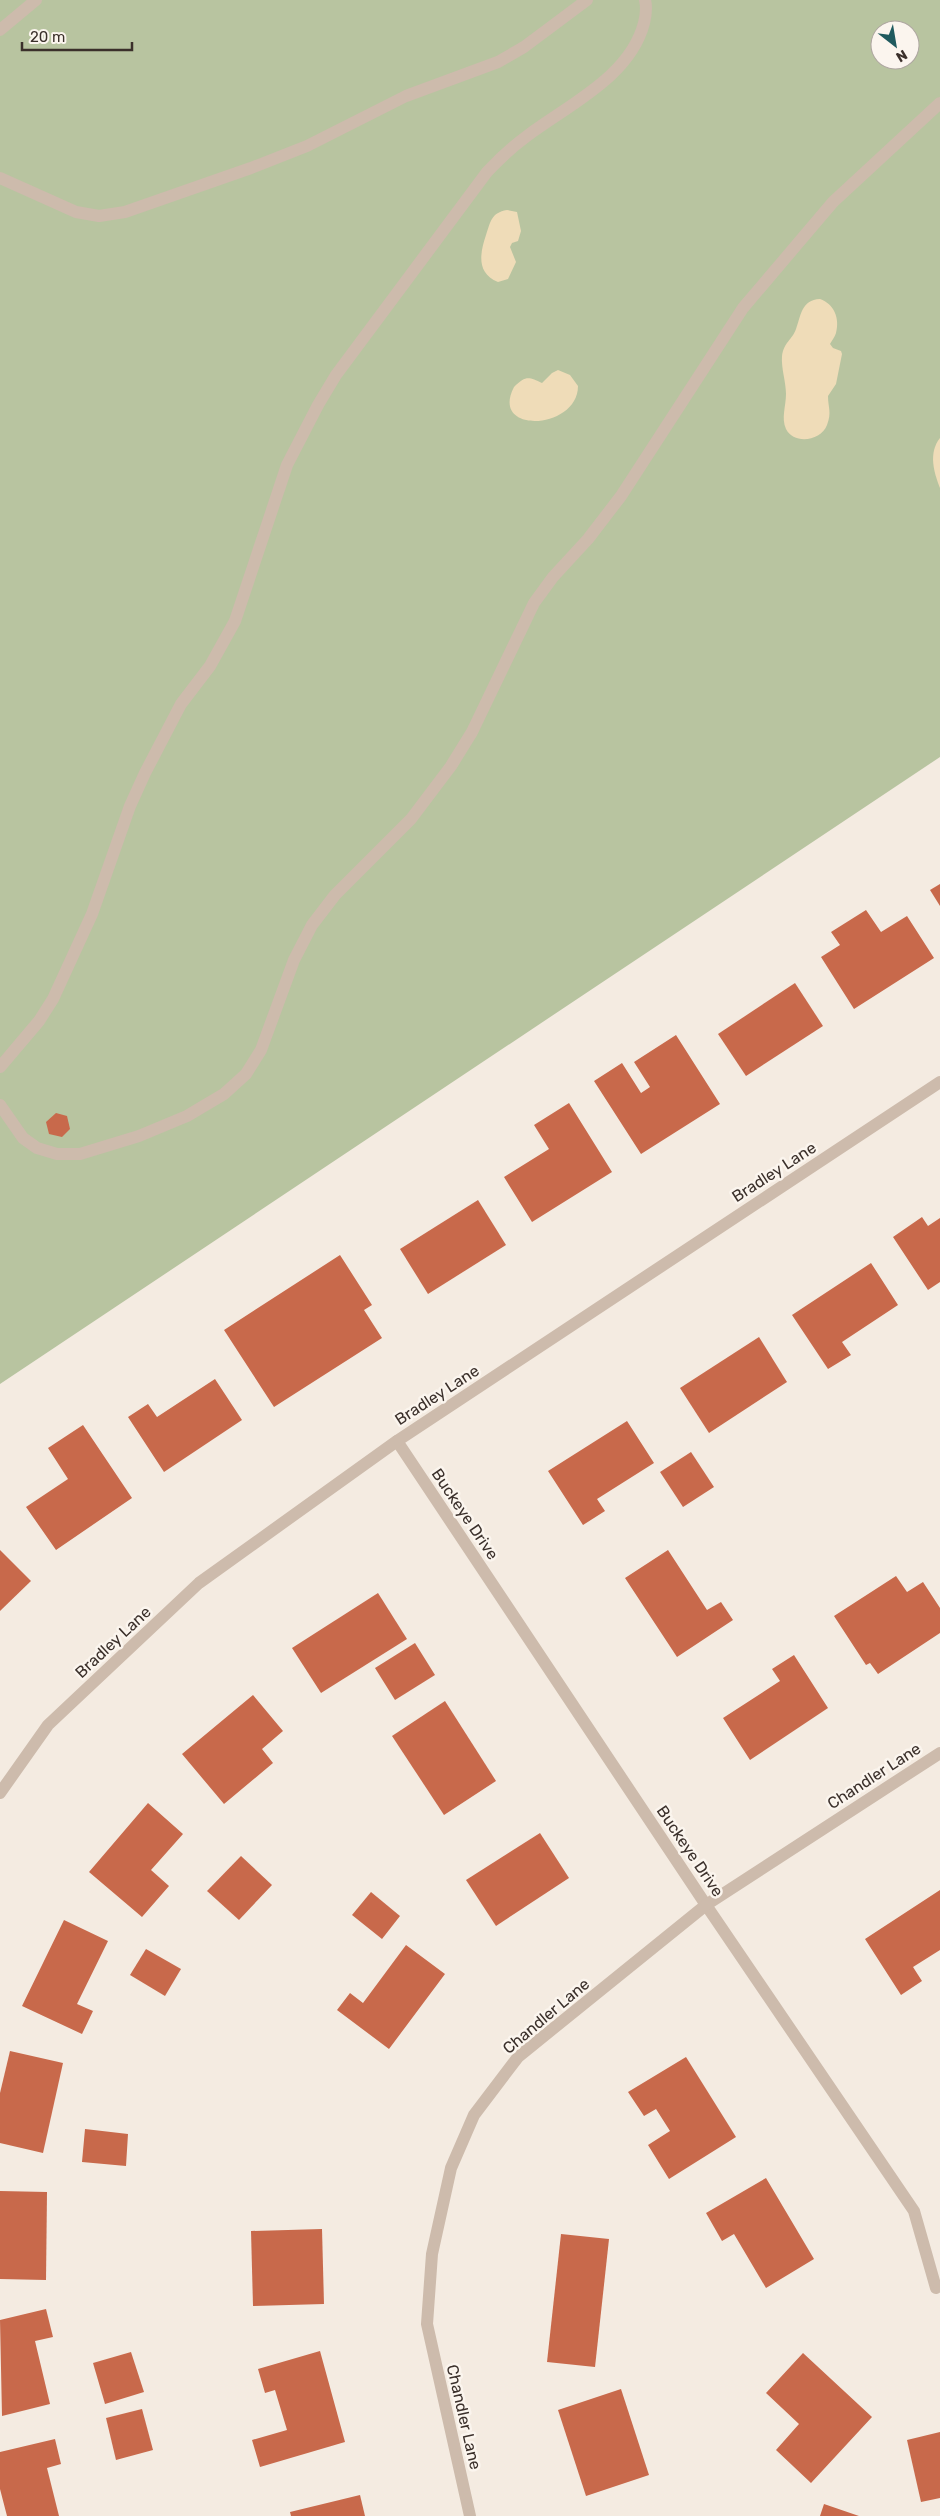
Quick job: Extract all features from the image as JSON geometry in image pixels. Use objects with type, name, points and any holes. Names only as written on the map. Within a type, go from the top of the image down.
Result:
[{"type":"street","points":[[0,30],[36,0]]},
{"type":"street","points":[[0,178],[76,212],[99,216],[125,212],[251,168],[307,146],[406,96],[498,62],[524,47],[587,0]]},
{"type":"street","points":[[0,1067],[40,1022],[53,999],[92,914],[130,806],[181,704],[210,666],[228,634],[246,591],[287,465],[336,375],[487,172],[523,138],[589,92],[625,58],[642,28],[647,5],[645,0]]},
{"type":"street","points":[[0,1105],[23,1138],[37,1148],[57,1154],[80,1154],[139,1136],[187,1116],[224,1094],[246,1074],[262,1050],[296,955],[312,925],[336,896],[411,819],[451,766],[472,732],[534,603],[553,577],[588,539],[621,496],[743,308],[833,202],[940,103]]},
{"type":"street","name":"Bradley Lane","points":[[0,1793],[48,1725],[199,1583],[397,1441],[940,1082]]},
{"type":"street","name":"Buckeye Drive","points":[[397,1441],[706,1905],[914,2211],[936,2288]]},
{"type":"street","name":"Chandler Lane","points":[[470,2516],[427,2324],[432,2254],[451,2168],[474,2115],[518,2057],[706,1905],[940,1753]]},
{"type":"green space","points":[[0,0],[940,0],[940,757],[0,1384]]},
{"type":"sand","points":[[507,210],[517,212],[521,231],[518,241],[512,243],[510,247],[516,262],[508,279],[498,282],[486,273],[483,268],[481,255],[492,218],[498,213]]},
{"type":"sand","points":[[820,299],[829,304],[835,312],[837,322],[836,334],[830,344],[833,348],[841,351],[842,354],[836,384],[828,396],[830,413],[827,425],[814,438],[801,439],[790,434],[785,425],[786,394],[782,356],[784,347],[794,333],[805,306],[809,302]]},
{"type":"sand","points":[[558,370],[570,375],[578,386],[574,401],[564,411],[551,418],[537,421],[523,419],[513,413],[510,403],[514,387],[522,380],[528,378],[542,383]]},
{"type":"sand","points":[[940,438],[940,488],[934,470],[933,456],[936,444]]},
{"type":"building","points":[[940,884],[940,906],[930,890]]},
{"type":"building","points":[[866,910],[881,932],[907,916],[934,958],[854,1009],[821,957],[840,945],[831,932]]},
{"type":"building","points":[[795,983],[823,1026],[746,1076],[718,1034]]},
{"type":"building","points":[[676,1035],[720,1104],[641,1154],[594,1081],[622,1063],[641,1093],[650,1087],[634,1062]]},
{"type":"building","points":[[569,1103],[612,1172],[532,1222],[504,1177],[549,1149],[534,1125]]},
{"type":"building","points":[[56,1113],[67,1116],[70,1129],[62,1137],[49,1134],[46,1122]]},
{"type":"building","points":[[478,1200],[506,1245],[428,1294],[400,1249]]},
{"type":"building","points":[[922,1217],[928,1226],[940,1218],[940,1282],[928,1290],[893,1237]]},
{"type":"building","points":[[340,1255],[372,1305],[364,1310],[382,1338],[274,1407],[224,1330]]},
{"type":"building","points":[[871,1263],[898,1305],[842,1342],[851,1355],[828,1369],[792,1315]]},
{"type":"building","points":[[759,1337],[787,1382],[709,1433],[680,1388]]},
{"type":"building","points":[[215,1379],[242,1420],[164,1472],[128,1417],[148,1404],[157,1417]]},
{"type":"building","points":[[627,1421],[654,1463],[597,1499],[605,1511],[583,1525],[548,1471]]},
{"type":"building","points":[[83,1425],[132,1498],[56,1550],[26,1507],[68,1479],[48,1448]]},
{"type":"building","points":[[691,1452],[714,1487],[683,1507],[660,1472]]},
{"type":"building","points":[[0,1550],[31,1581],[0,1611]]},
{"type":"building","points":[[668,1550],[707,1610],[721,1602],[733,1620],[677,1657],[625,1578]]},
{"type":"building","points":[[896,1576],[907,1592],[923,1582],[940,1608],[940,1633],[878,1674],[870,1663],[866,1665],[834,1616]]},
{"type":"building","points":[[378,1593],[407,1639],[321,1693],[292,1648]]},
{"type":"building","points":[[415,1643],[435,1675],[395,1700],[375,1668]]},
{"type":"building","points":[[794,1655],[828,1708],[750,1760],[723,1718],[780,1681],[772,1669]]},
{"type":"building","points":[[253,1695],[283,1731],[262,1749],[273,1763],[224,1804],[182,1754]]},
{"type":"building","points":[[445,1701],[496,1781],[444,1815],[392,1736]]},
{"type":"building","points":[[148,1803],[183,1834],[151,1870],[169,1886],[142,1917],[89,1872]]},
{"type":"building","points":[[540,1833],[569,1878],[496,1926],[466,1880]]},
{"type":"building","points":[[241,1856],[272,1885],[239,1920],[207,1891]]},
{"type":"building","points":[[940,1890],[940,1950],[913,1967],[922,1981],[901,1995],[865,1939]]},
{"type":"building","points":[[371,1892],[400,1916],[382,1939],[352,1915]]},
{"type":"building","points":[[64,1920],[108,1941],[77,2004],[93,2011],[82,2034],[22,2006]]},
{"type":"building","points":[[406,1945],[445,1974],[389,2049],[337,2010],[350,1993],[363,2003]]},
{"type":"building","points":[[146,1949],[181,1969],[165,1996],[130,1975]]},
{"type":"building","points":[[10,2051],[63,2063],[43,2153],[0,2143],[0,2093]]},
{"type":"building","points":[[686,2057],[736,2137],[669,2179],[648,2145],[670,2131],[656,2109],[644,2116],[628,2092]]},
{"type":"building","points":[[85,2129],[128,2134],[126,2166],[82,2162]]},
{"type":"building","points":[[766,2178],[814,2259],[766,2288],[734,2234],[722,2241],[706,2213]]},
{"type":"building","points":[[0,2191],[47,2192],[46,2280],[0,2279]]},
{"type":"building","points":[[322,2229],[324,2304],[253,2306],[251,2231]]},
{"type":"building","points":[[561,2234],[609,2239],[595,2367],[547,2362]]},
{"type":"building","points":[[46,2309],[53,2337],[35,2341],[50,2404],[2,2416],[0,2320]]},
{"type":"building","points":[[320,2351],[345,2442],[260,2467],[252,2440],[287,2430],[275,2390],[265,2393],[258,2369]]},
{"type":"building","points":[[131,2352],[144,2392],[105,2404],[93,2363]]},
{"type":"building","points":[[803,2353],[872,2417],[811,2483],[776,2450],[799,2424],[766,2393]]},
{"type":"building","points":[[621,2389],[649,2475],[586,2496],[558,2410]]},
{"type":"building","points":[[142,2409],[153,2450],[116,2460],[106,2418]]},
{"type":"building","points":[[940,2432],[940,2498],[921,2502],[907,2440]]},
{"type":"building","points":[[55,2439],[61,2464],[47,2468],[59,2516],[7,2516],[0,2489],[0,2452]]},
{"type":"building","points":[[360,2495],[365,2516],[291,2516],[290,2512]]},
{"type":"building","points":[[824,2504],[859,2516],[820,2516]]}]
